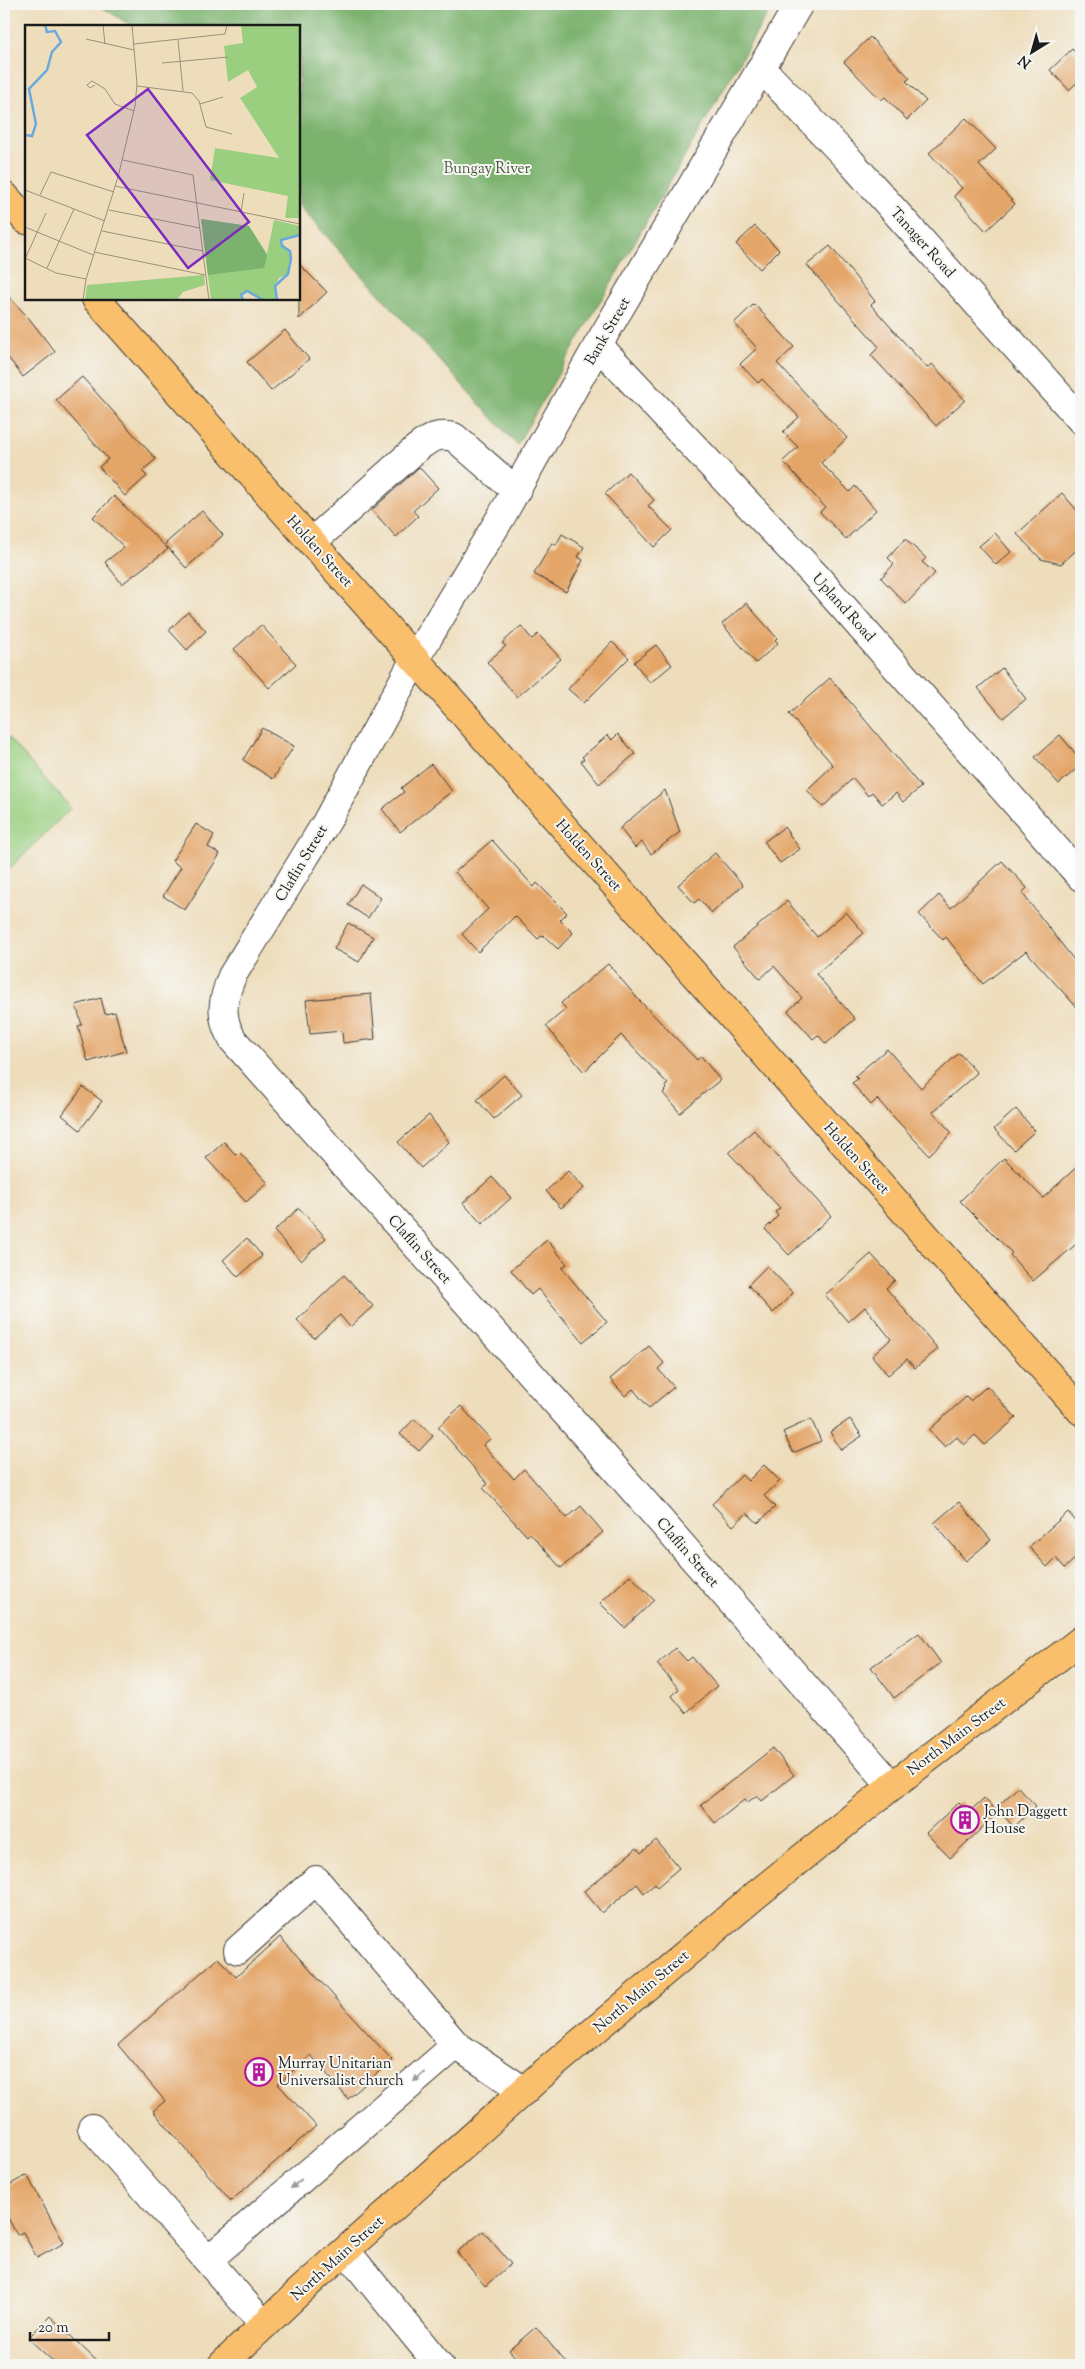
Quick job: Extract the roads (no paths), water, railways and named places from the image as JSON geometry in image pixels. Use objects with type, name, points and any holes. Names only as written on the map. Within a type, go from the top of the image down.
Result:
[{"type":"main road","points":[[4,195],[25,219]]},
{"type":"main road","name":"Holden Street","points":[[97,300],[1081,1411]]},
{"type":"main road","name":"North Main Street","points":[[222,2365],[346,2250],[524,2091],[757,1894],[892,1786],[1081,1640]]},
{"type":"street","name":"Bank Street","points":[[415,659],[516,491],[598,345],[799,4]]},
{"type":"street","name":"Tanager Road","points":[[761,68],[851,162],[1081,420]]},
{"type":"street","name":"Upland Road","points":[[598,345],[815,575],[1081,877]]},
{"type":"street","points":[[312,542],[417,448],[433,436],[444,435],[454,437],[516,491]]},
{"type":"street","name":"Claflin Street","points":[[415,659],[327,820],[232,976],[226,991],[224,1024],[233,1040],[603,1455],[892,1786]]},
{"type":"street","points":[[238,1950],[316,1880],[456,2045],[524,2091]]},
{"type":"street","points":[[208,2260],[456,2045]]},
{"type":"street","points":[[92,2128],[264,2325]]},
{"type":"street","points":[[346,2250],[439,2365]]},
{"type":"place","name":"John Daggett House","points":[[965,1820]]},
{"type":"place","name":"Murray Unitarian Universalist church","points":[[259,2072]]},
{"type":"park label","name":"Bungay River","points":[[487,168]]}]
